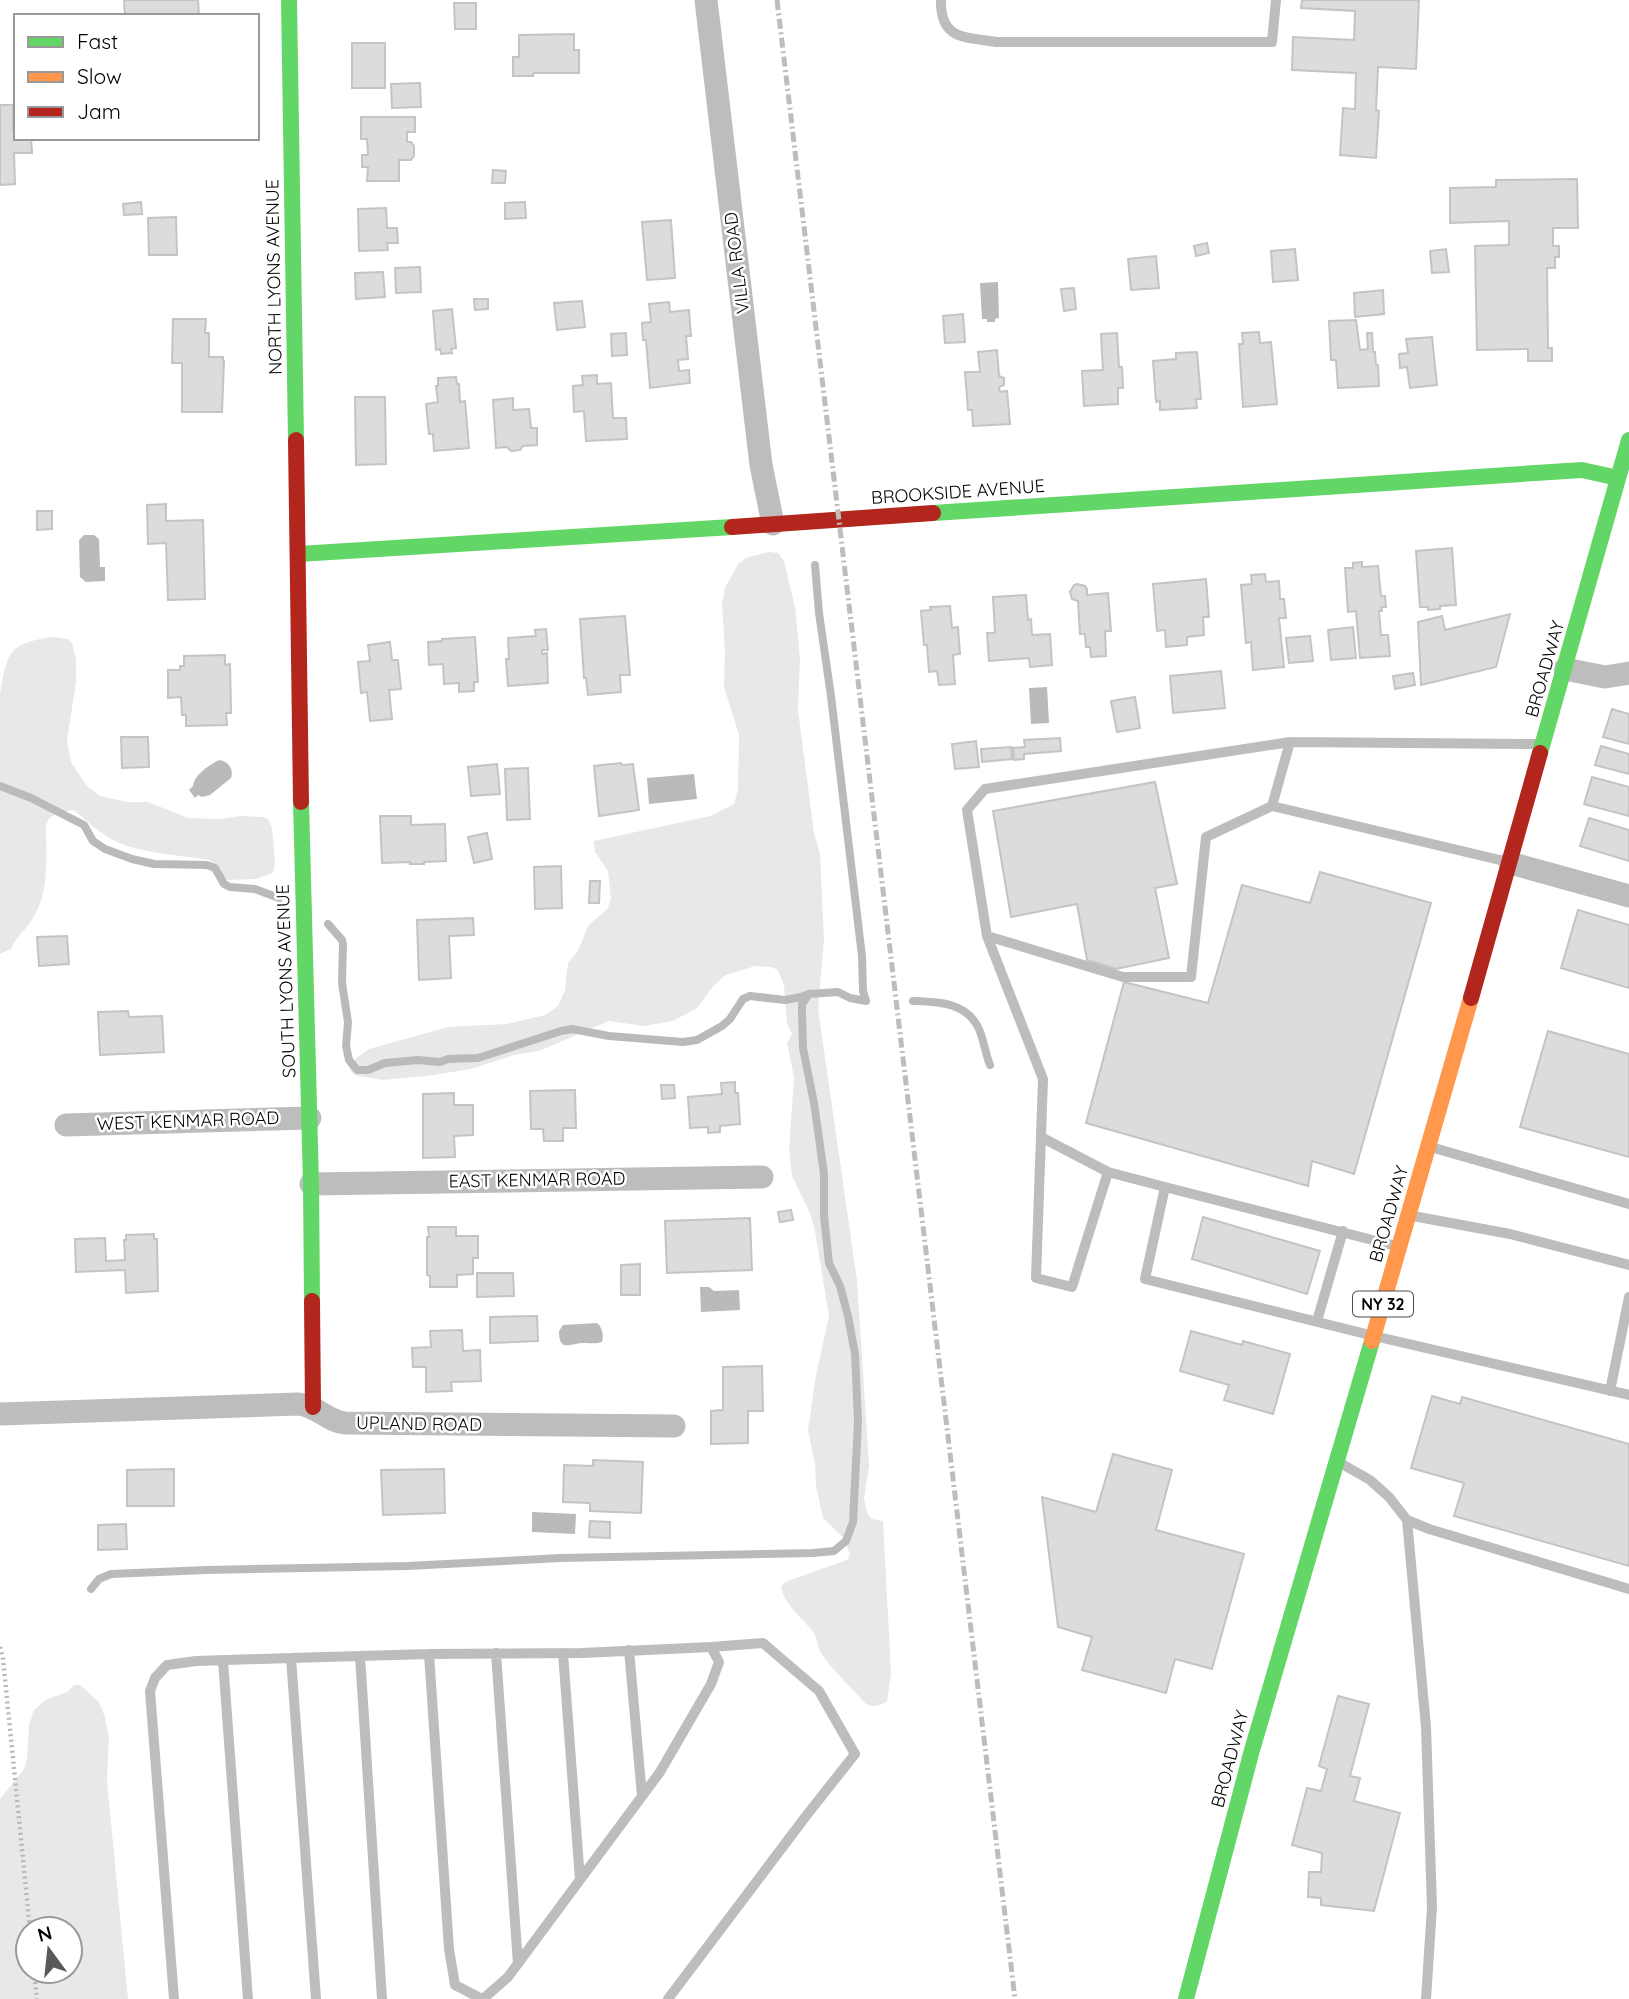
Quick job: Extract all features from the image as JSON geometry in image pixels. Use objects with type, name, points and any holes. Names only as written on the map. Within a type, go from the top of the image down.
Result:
[{"type":"street","name":"NORTH LYONS AVENUE","points":[[289,0],[299,554]]},
{"type":"street","name":"VILLA ROAD","points":[[706,0],[761,465],[773,524]]},
{"type":"street","name":"BROADWAY","points":[[1186,1999],[1252,1750],[1409,1216],[1629,440]]},
{"type":"street","name":"BROOKSIDE AVENUE","points":[[299,554],[1582,470],[1618,478]]},
{"type":"street","name":"SOUTH LYONS AVENUE","points":[[299,554],[302,886],[310,1118],[313,1407]]},
{"type":"street","points":[[1565,669],[1605,677],[1629,673]]},
{"type":"street","points":[[1510,863],[1629,896]]},
{"type":"street","name":"WEST KENMAR ROAD","points":[[66,1125],[310,1118]]},
{"type":"street","name":"EAST KENMAR ROAD","points":[[311,1184],[762,1177]]},
{"type":"street","name":"UPLAND ROAD","points":[[0,1415],[306,1404],[331,1419],[345,1423],[674,1426]]},
{"type":"lane","points":[[941,0],[940,10],[945,25],[956,36],[996,42],[1272,42],[1276,0]]},
{"type":"lane","points":[[1272,806],[1290,742]]},
{"type":"lane","points":[[1108,1172],[1072,1287],[1036,1278],[1044,1079],[987,936],[967,810],[985,789],[1290,742],[1544,744]]},
{"type":"lane","points":[[987,936],[1123,977],[1191,977],[1206,837],[1272,806],[1510,863]]},
{"type":"lane","points":[[1041,1138],[1108,1172],[1399,1246]]},
{"type":"lane","points":[[1428,1146],[1629,1204]]},
{"type":"lane","points":[[1165,1187],[1145,1279],[1629,1395]]},
{"type":"lane","points":[[1409,1216],[1510,1234],[1629,1265]]},
{"type":"lane","points":[[1317,1321],[1343,1231]]},
{"type":"lane","points":[[1610,1391],[1629,1297]]},
{"type":"lane","points":[[1336,1461],[1370,1479],[1407,1520],[1462,1540],[1629,1589]]},
{"type":"lane","points":[[1407,1520],[1426,1727],[1432,1907],[1426,1999]]},
{"type":"lane","points":[[174,1999],[150,1691],[155,1678],[167,1665],[291,1658],[563,1653],[762,1643],[819,1691],[855,1754],[668,1999]]},
{"type":"lane","points":[[429,1654],[449,1949],[455,1986],[482,1999],[509,1977],[660,1772],[711,1685],[719,1662],[711,1647]]},
{"type":"lane","points":[[629,1650],[642,1796]]},
{"type":"lane","points":[[496,1653],[518,1964]]},
{"type":"lane","points":[[563,1653],[580,1880]]},
{"type":"lane","points":[[360,1656],[382,1999]]},
{"type":"lane","points":[[291,1658],[316,1999]]},
{"type":"lane","points":[[223,1661],[248,1999]]},
{"type":"path","points":[[0,1647],[29,1915]]},
{"type":"shaded area","points":[[998,282],[999,318],[995,319],[995,322],[987,322],[987,319],[982,319],[980,283]]},
{"type":"shaded area","points":[[84,535],[94,535],[99,539],[100,567],[105,567],[105,581],[86,582],[80,577],[79,540]]},
{"type":"shaded area","points":[[768,552],[778,553],[784,561],[795,607],[800,658],[798,710],[814,833],[820,854],[824,940],[818,1009],[857,1280],[869,1466],[864,1499],[868,1515],[872,1519],[883,1521],[891,1672],[887,1702],[876,1706],[865,1703],[826,1660],[815,1634],[790,1606],[781,1587],[785,1582],[844,1561],[850,1554],[843,1537],[823,1518],[808,1430],[829,1316],[815,1231],[810,1213],[792,1176],[789,1150],[794,1077],[787,1043],[792,1034],[787,1023],[784,985],[778,970],[755,966],[726,975],[714,985],[697,1008],[673,1021],[644,1026],[609,1021],[539,1051],[514,1055],[471,1069],[382,1080],[355,1075],[349,1065],[369,1049],[448,1027],[507,1024],[545,1015],[558,1006],[565,990],[568,963],[578,951],[588,926],[608,908],[611,898],[608,871],[595,852],[594,841],[710,816],[734,804],[738,789],[739,735],[724,687],[722,604],[725,588],[738,564],[746,558]]},
{"type":"shaded area","points":[[53,637],[68,639],[72,643],[76,659],[76,682],[67,741],[71,762],[87,786],[100,796],[128,802],[148,802],[188,818],[219,819],[241,816],[268,819],[272,828],[275,859],[272,873],[256,879],[226,880],[209,860],[127,846],[103,834],[73,810],[61,812],[50,818],[46,825],[45,885],[38,907],[11,949],[0,954],[0,695],[5,669],[12,652],[27,643]]},
{"type":"shaded area","points":[[1047,687],[1049,723],[1031,724],[1029,688]]},
{"type":"shaded area","points":[[219,760],[230,766],[231,778],[210,795],[198,795],[195,798],[189,790],[196,778]]},
{"type":"shaded area","points":[[694,774],[697,799],[649,804],[647,778]]},
{"type":"shaded area","points":[[700,1287],[709,1287],[714,1291],[739,1290],[740,1310],[701,1312]]},
{"type":"shaded area","points":[[597,1323],[602,1331],[602,1342],[566,1345],[561,1342],[559,1331],[563,1325]]},
{"type":"shaded area","points":[[532,1512],[576,1514],[575,1534],[532,1532]]},
{"type":"shaded area","points":[[74,1685],[80,1685],[99,1702],[105,1717],[109,1738],[107,1781],[128,1999],[0,1999],[0,1799],[24,1769],[29,1725],[34,1710],[47,1699],[67,1692]]},
{"type":"building","points":[[124,0],[198,0],[199,14],[125,14]]},
{"type":"building","points":[[1302,0],[1419,0],[1416,69],[1378,67],[1376,158],[1340,155],[1343,108],[1355,109],[1356,73],[1292,70],[1293,37],[1354,40],[1355,11],[1301,8]]},
{"type":"building","points":[[454,3],[476,3],[476,29],[455,29]]},
{"type":"building","points":[[574,34],[574,50],[579,50],[579,73],[513,76],[513,57],[519,57],[519,35]]},
{"type":"building","points":[[352,43],[385,43],[385,88],[352,88]]},
{"type":"building","points":[[420,83],[421,107],[392,108],[391,84]]},
{"type":"building","points":[[0,105],[13,105],[14,140],[31,140],[32,153],[14,153],[15,184],[0,185]]},
{"type":"building","points":[[361,117],[415,117],[415,132],[407,132],[407,142],[414,146],[414,156],[411,160],[399,160],[399,181],[367,181],[368,167],[362,167],[362,155],[368,155],[367,139],[361,139]]},
{"type":"building","points":[[493,170],[506,171],[505,183],[492,183]]},
{"type":"building","points":[[1577,179],[1578,228],[1553,228],[1553,246],[1559,246],[1559,257],[1555,257],[1555,268],[1547,268],[1548,348],[1552,348],[1552,361],[1528,361],[1528,349],[1477,350],[1475,246],[1509,245],[1509,221],[1450,223],[1450,188],[1496,187],[1496,180]]},
{"type":"building","points":[[141,202],[142,214],[124,215],[123,204]]},
{"type":"building","points":[[525,202],[526,218],[505,219],[505,203]]},
{"type":"building","points":[[386,208],[387,228],[397,228],[398,243],[387,243],[388,250],[359,251],[358,209]]},
{"type":"building","points":[[176,217],[177,255],[149,255],[148,218]]},
{"type":"building","points":[[671,220],[675,278],[647,280],[642,222]]},
{"type":"building","points":[[1207,243],[1209,253],[1196,256],[1194,246]]},
{"type":"building","points":[[1295,249],[1298,280],[1273,282],[1271,251]]},
{"type":"building","points":[[1446,249],[1449,272],[1432,273],[1430,251]]},
{"type":"building","points":[[1156,256],[1159,288],[1131,290],[1128,259]]},
{"type":"building","points":[[420,267],[421,292],[396,293],[395,268]]},
{"type":"building","points":[[383,272],[385,297],[356,299],[355,273]]},
{"type":"building","points":[[1074,288],[1076,309],[1064,311],[1061,289]]},
{"type":"building","points":[[1383,290],[1384,314],[1355,317],[1354,293]]},
{"type":"building","points":[[474,299],[488,299],[488,309],[475,310]]},
{"type":"building","points":[[582,301],[585,327],[557,330],[554,303]]},
{"type":"building","points":[[669,302],[670,312],[689,310],[691,336],[686,336],[688,359],[678,360],[679,371],[689,370],[690,383],[650,388],[642,323],[651,322],[649,304]]},
{"type":"building","points":[[452,309],[456,348],[451,349],[452,353],[441,354],[440,349],[436,350],[433,311]]},
{"type":"building","points":[[963,314],[965,342],[945,343],[943,316]]},
{"type":"building","points":[[173,319],[206,319],[209,357],[223,357],[224,361],[222,412],[182,412],[182,363],[172,363]]},
{"type":"building","points":[[1356,320],[1360,350],[1368,349],[1367,333],[1372,333],[1379,386],[1338,388],[1336,360],[1331,360],[1329,321]]},
{"type":"building","points":[[1259,332],[1260,343],[1271,342],[1277,404],[1243,407],[1239,344],[1243,344],[1242,333]]},
{"type":"building","points":[[626,333],[627,355],[612,356],[611,334]]},
{"type":"building","points":[[1117,333],[1123,388],[1118,388],[1118,404],[1084,406],[1082,371],[1103,370],[1101,334]]},
{"type":"building","points":[[1432,337],[1437,385],[1410,388],[1407,367],[1400,368],[1399,354],[1408,353],[1406,339]]},
{"type":"building","points":[[997,350],[999,376],[1004,378],[1004,385],[999,387],[1000,392],[1007,391],[1010,424],[973,426],[972,410],[968,410],[965,372],[980,372],[978,352]]},
{"type":"building","points":[[1197,352],[1201,399],[1196,399],[1197,408],[1160,410],[1160,401],[1156,402],[1153,361],[1176,359],[1176,353]]},
{"type":"building","points":[[597,375],[597,384],[611,383],[613,418],[626,418],[627,439],[586,441],[584,411],[574,412],[573,386],[583,385],[582,376]]},
{"type":"building","points":[[456,377],[460,402],[465,401],[469,448],[434,451],[426,404],[438,402],[438,378]]},
{"type":"building","points":[[355,397],[385,397],[386,464],[356,465]]},
{"type":"building","points":[[513,398],[513,410],[529,409],[531,428],[537,428],[537,445],[523,446],[520,450],[511,451],[507,447],[496,448],[493,400]]},
{"type":"building","points":[[166,504],[166,521],[203,520],[205,599],[168,600],[166,543],[148,544],[147,505]]},
{"type":"building","points":[[37,511],[52,511],[52,529],[37,530]]},
{"type":"building","points":[[1452,548],[1456,605],[1428,610],[1428,607],[1420,607],[1416,551]]},
{"type":"building","points":[[1362,562],[1362,567],[1378,566],[1381,596],[1385,596],[1386,607],[1381,607],[1382,611],[1379,611],[1381,635],[1388,635],[1390,656],[1360,658],[1356,611],[1348,612],[1345,568],[1353,568],[1353,563]]},
{"type":"building","points":[[1265,574],[1266,582],[1279,581],[1280,599],[1284,599],[1286,618],[1279,618],[1284,667],[1253,670],[1251,642],[1246,643],[1241,585],[1252,584],[1251,575]]},
{"type":"building","points":[[1206,579],[1209,617],[1203,617],[1204,635],[1187,637],[1187,645],[1166,647],[1165,630],[1157,631],[1153,584]]},
{"type":"building","points":[[1077,584],[1085,586],[1087,595],[1108,593],[1111,631],[1105,631],[1106,656],[1091,657],[1090,647],[1086,647],[1085,634],[1080,634],[1078,601],[1072,599],[1070,592]]},
{"type":"building","points":[[1026,595],[1032,635],[1050,634],[1052,665],[1030,667],[1029,658],[989,661],[987,633],[995,633],[993,597]]},
{"type":"building","points":[[950,606],[952,628],[958,627],[960,654],[953,655],[955,684],[939,685],[937,671],[929,672],[921,611],[931,610],[930,607]]},
{"type":"building","points":[[1510,614],[1496,667],[1421,685],[1418,622],[1442,616],[1445,630]]},
{"type":"building","points":[[625,616],[630,675],[620,675],[621,692],[588,695],[584,678],[580,619]]},
{"type":"building","points":[[1353,627],[1356,658],[1331,660],[1328,630]]},
{"type":"building","points":[[546,629],[548,650],[542,650],[542,654],[547,653],[548,683],[508,686],[508,638],[536,636],[535,630]]},
{"type":"building","points":[[1310,636],[1313,661],[1289,663],[1286,638]]},
{"type":"building","points":[[475,637],[478,682],[474,682],[474,691],[459,692],[459,683],[444,684],[443,664],[429,665],[428,642]]},
{"type":"building","points":[[390,642],[392,660],[398,660],[401,689],[389,690],[392,719],[370,721],[367,692],[361,693],[358,662],[370,661],[368,645]]},
{"type":"building","points":[[225,655],[225,665],[230,664],[231,713],[226,713],[227,725],[186,726],[181,697],[168,698],[168,670],[180,670],[180,666],[184,666],[184,656]]},
{"type":"building","points":[[1221,671],[1225,708],[1173,713],[1170,676]]},
{"type":"building","points":[[1413,673],[1415,685],[1395,689],[1393,676]]},
{"type":"building","points":[[1135,697],[1140,728],[1117,732],[1111,701]]},
{"type":"building","points":[[1612,709],[1629,714],[1629,744],[1603,737]]},
{"type":"building","points":[[121,737],[148,737],[149,767],[122,768]]},
{"type":"building","points":[[1060,738],[1061,751],[1024,754],[1024,759],[1014,760],[1013,748],[1025,747],[1024,740]]},
{"type":"building","points":[[976,741],[979,767],[955,769],[952,744]]},
{"type":"building","points":[[1601,746],[1629,754],[1629,774],[1595,765]]},
{"type":"building","points":[[1011,747],[1012,759],[982,762],[981,749]]},
{"type":"building","points":[[497,764],[500,794],[471,796],[468,767]]},
{"type":"building","points":[[633,764],[639,810],[599,816],[594,766]]},
{"type":"building","points":[[528,768],[530,819],[507,820],[505,769]]},
{"type":"building","points":[[1592,777],[1629,787],[1629,816],[1584,804]]},
{"type":"building","points":[[1155,782],[1177,884],[1155,888],[1169,958],[1116,969],[1087,960],[1077,904],[1011,917],[993,811]]},
{"type":"building","points":[[380,816],[411,816],[411,825],[445,824],[446,861],[424,864],[382,863]]},
{"type":"building","points":[[1589,818],[1629,830],[1629,861],[1580,846]]},
{"type":"building","points":[[487,833],[492,859],[474,863],[468,837]]},
{"type":"building","points":[[561,866],[562,908],[535,909],[534,867]]},
{"type":"building","points":[[1320,872],[1431,903],[1354,1174],[1312,1161],[1308,1186],[1086,1123],[1124,982],[1208,1003],[1242,885],[1310,903]]},
{"type":"building","points":[[590,881],[600,881],[599,903],[589,903]]},
{"type":"building","points":[[1578,910],[1629,925],[1629,988],[1561,968]]},
{"type":"building","points":[[473,918],[474,935],[449,936],[451,978],[419,980],[417,920]]},
{"type":"building","points":[[67,936],[69,964],[39,966],[37,937]]},
{"type":"building","points":[[128,1011],[129,1017],[162,1016],[164,1052],[100,1055],[98,1012]]},
{"type":"building","points":[[1548,1031],[1629,1054],[1629,1157],[1520,1127]]},
{"type":"building","points":[[735,1082],[740,1124],[720,1126],[720,1132],[708,1133],[708,1127],[690,1128],[688,1097],[722,1094],[721,1083]]},
{"type":"building","points":[[661,1085],[674,1085],[675,1098],[662,1099]]},
{"type":"building","points":[[575,1090],[576,1128],[563,1128],[563,1141],[544,1141],[543,1129],[531,1129],[530,1091]]},
{"type":"building","points":[[454,1093],[454,1105],[473,1105],[473,1135],[454,1136],[455,1157],[423,1158],[423,1094]]},
{"type":"building","points":[[791,1210],[793,1220],[780,1222],[778,1212]]},
{"type":"building","points":[[1203,1217],[1320,1251],[1307,1294],[1192,1259]]},
{"type":"building","points":[[750,1218],[752,1270],[667,1273],[665,1221]]},
{"type":"building","points":[[428,1227],[456,1227],[456,1236],[478,1236],[478,1258],[473,1258],[473,1274],[457,1275],[457,1287],[430,1287],[430,1276],[427,1275]]},
{"type":"building","points":[[154,1234],[154,1239],[157,1239],[158,1291],[126,1293],[125,1270],[76,1272],[75,1239],[105,1238],[106,1261],[125,1260],[126,1235]]},
{"type":"building","points":[[640,1264],[640,1295],[621,1295],[621,1265]]},
{"type":"building","points":[[477,1273],[513,1273],[514,1296],[477,1297]]},
{"type":"building","points":[[537,1316],[538,1341],[490,1343],[490,1317]]},
{"type":"building","points":[[462,1330],[463,1351],[480,1350],[481,1381],[451,1382],[452,1391],[426,1392],[426,1367],[413,1367],[412,1348],[431,1347],[430,1331]]},
{"type":"building","points":[[1191,1331],[1290,1354],[1273,1414],[1224,1400],[1229,1385],[1180,1371]]},
{"type":"building","points":[[762,1366],[763,1411],[748,1411],[748,1443],[711,1444],[711,1411],[723,1410],[723,1367]]},
{"type":"building","points":[[1432,1396],[1460,1404],[1462,1397],[1629,1444],[1629,1566],[1454,1516],[1464,1483],[1411,1468]]},
{"type":"building","points":[[1113,1454],[1172,1470],[1156,1530],[1244,1554],[1212,1669],[1175,1659],[1166,1693],[1082,1670],[1092,1637],[1058,1627],[1042,1497],[1096,1512]]},
{"type":"building","points":[[593,1460],[643,1462],[641,1513],[590,1511],[590,1503],[563,1502],[564,1465],[593,1466]]},
{"type":"building","points":[[174,1469],[174,1506],[127,1506],[127,1470]]},
{"type":"building","points":[[444,1469],[445,1513],[383,1515],[381,1470]]},
{"type":"building","points":[[590,1521],[610,1522],[610,1538],[589,1537]]},
{"type":"building","points":[[126,1524],[127,1549],[98,1550],[98,1525]]},
{"type":"building","points":[[1338,1696],[1369,1704],[1350,1776],[1360,1778],[1354,1801],[1400,1813],[1374,1911],[1321,1905],[1321,1898],[1308,1897],[1309,1872],[1321,1872],[1322,1853],[1292,1845],[1307,1788],[1321,1791],[1327,1769],[1319,1766]]},
{"type":"waterway","points":[[328,924],[343,944],[342,983],[348,1022],[346,1046],[349,1060],[357,1070],[368,1070],[385,1063],[478,1058],[572,1029],[609,1036],[683,1042],[697,1040],[722,1026],[743,999],[750,996],[785,1000],[809,994],[838,992],[866,1001],[815,565]]},
{"type":"waterway","points":[[0,786],[31,798],[84,825],[93,841],[105,849],[154,864],[207,865],[215,868],[224,884],[230,887],[255,889],[279,898]]},
{"type":"waterway","points":[[91,1589],[99,1579],[111,1574],[834,1551],[846,1541],[853,1522],[858,1422],[855,1354],[840,1286],[829,1263],[824,1216],[824,1174],[803,1048],[802,1004],[809,994]]},
{"type":"waterway","points":[[913,1001],[950,1005],[966,1013],[978,1027],[990,1065]]},
{"type":"railway","points":[[777,0],[1015,1999]]},
{"type":"traffic: fast","points":[[289,0],[296,440]]},
{"type":"traffic: fast","points":[[1540,753],[1629,440]]},
{"type":"traffic: fast","points":[[933,513],[1582,470],[1618,478]]},
{"type":"traffic: fast","points":[[299,554],[732,527]]},
{"type":"traffic: fast","points":[[301,802],[312,1301]]},
{"type":"traffic: fast","points":[[1186,1999],[1252,1750],[1372,1341]]},
{"type":"traffic: slow","points":[[1372,1341],[1471,998]]},
{"type":"traffic: jam","points":[[296,440],[301,802]]},
{"type":"traffic: jam","points":[[732,527],[933,513]]},
{"type":"traffic: jam","points":[[1471,998],[1540,753]]},
{"type":"traffic: jam","points":[[312,1301],[313,1407]]}]
